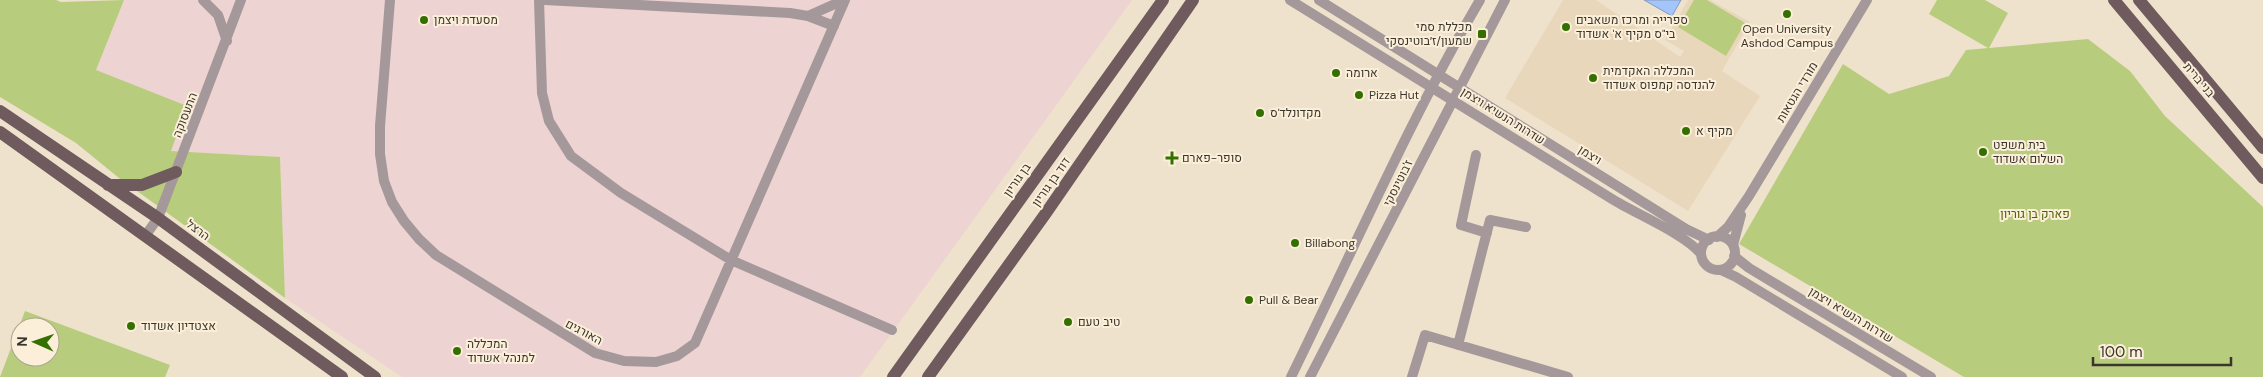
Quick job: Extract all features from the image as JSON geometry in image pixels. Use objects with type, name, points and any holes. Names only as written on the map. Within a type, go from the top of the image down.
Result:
[{"type":"main road","name":"בן גוריון","points":[[893,377],[1163,0]]},
{"type":"main road","name":"דוד בן גוריון","points":[[928,377],[1046,213],[1193,0]]},
{"type":"main road","name":"בני ברית","points":[[2114,0],[2263,178]]},
{"type":"main road","name":"בני ברית","points":[[2139,0],[2263,148]]},
{"type":"main road","name":"הרצל","points":[[0,111],[158,218],[375,377]]},
{"type":"main road","points":[[0,132],[342,377]]},
{"type":"main road","points":[[107,185],[142,185],[176,172]]},
{"type":"street","points":[[204,0],[218,15],[227,41]]},
{"type":"street","name":"התעסוקה","points":[[145,236],[158,218],[227,41],[241,0]]},
{"type":"street","name":"האורגים","points":[[390,0],[380,126],[380,154],[384,181],[392,202],[404,221],[436,255],[595,354],[624,361],[656,362],[677,356],[695,343],[845,0]]},
{"type":"street","points":[[539,0],[542,93],[549,120],[571,156],[621,193],[731,260],[892,330]]},
{"type":"street","points":[[545,0],[790,13],[808,16],[834,26]]},
{"type":"street","points":[[808,16],[845,0]]},
{"type":"street","name":"שדרות הנשיא ויצמן","points":[[1290,0],[1455,100],[1626,209],[1692,245],[1702,254]]},
{"type":"street","name":"שדרות הנשיא ויצמן","points":[[1318,0],[1460,88]]},
{"type":"street","name":"ז'בוטינסקי","points":[[1291,377],[1432,87],[1480,0]]},
{"type":"street","name":"ז'בוטינסקי","points":[[1310,377],[1455,100],[1505,0]]},
{"type":"street","name":"מורדי הגטאות","points":[[1713,238],[1732,222],[1749,196],[1867,0]]},
{"type":"street","name":"ויצמן","points":[[1460,88],[1686,229],[1713,238]]},
{"type":"street","points":[[1476,155],[1461,225],[1487,233]]},
{"type":"street","name":"מורדי הגטאות","points":[[1733,251],[1736,231],[1749,196]]},
{"type":"street","points":[[1458,345],[1490,220],[1526,227]]},
{"type":"street","points":[[1721,270],[1728,266],[1733,251],[1726,239],[1713,238],[1703,246],[1702,254],[1708,266],[1736,276],[1902,377]]},
{"type":"street","name":"שדרות הנשיא ויצמן","points":[[1733,251],[1749,268],[1932,377]]},
{"type":"street","points":[[1412,377],[1425,335],[1568,377]]},
{"type":"shaded area","points":[[124,0],[1132,0],[860,377],[402,377],[285,298],[280,157],[171,151],[96,70]]},
{"type":"shaded area","points":[[1563,0],[1596,0],[1680,57],[1684,51],[1665,40],[1688,0],[1710,0],[1750,22],[1722,71],[1760,96],[1688,211],[1505,98]]},
{"type":"green space","points":[[0,0],[56,0],[61,2],[124,0],[96,70],[187,106],[171,151],[280,157],[285,298],[119,178],[76,143],[0,97]]},
{"type":"green space","points":[[1694,0],[1707,0],[1745,23],[1726,56],[1678,27]]},
{"type":"green space","name":"פארק בן גוריון","points":[[1937,0],[1985,0],[2008,13],[1989,48],[2088,39],[2130,71],[2165,116],[2263,207],[2263,377],[1964,377],[1739,244],[1843,64],[1889,94],[1949,76],[1966,50],[1988,48],[1929,14]]},
{"type":"green space","points":[[25,311],[41,317],[23,317]]},
{"type":"green space","points":[[60,324],[170,365],[165,377],[0,377],[10,351],[10,367],[60,367]]},
{"type":"water","points":[[1644,0],[1681,0],[1672,16]]},
{"type":"place","name":"Open University Ashdod Campus","points":[[1787,14]]},
{"type":"place","name":"מסעדת ויצמן","points":[[424,20]]},
{"type":"place","name":"ספרייה ומרכז משאבים בי\"ס מקיף א' אשדוד","points":[[1566,27]]},
{"type":"place","name":"מכללת סמי שמעון/ז׳בוטינסקי","points":[[1482,34]]},
{"type":"place","name":"ארומה","points":[[1336,73]]},
{"type":"place","name":"המכללה האקדמית להנדסה קמפוס אשדוד","points":[[1593,78]]},
{"type":"place","name":"Pizza Hut","points":[[1359,95]]},
{"type":"place","name":"מקדונלד'ס","points":[[1260,113]]},
{"type":"place","name":"מקיף א","points":[[1686,131]]},
{"type":"place","name":"בית משפט השלום אשדוד","points":[[1983,152]]},
{"type":"place","name":"סופר-פארם","points":[[1172,158]]},
{"type":"place","name":"Billabong","points":[[1295,243]]},
{"type":"place","name":"Pull & Bear","points":[[1249,300]]},
{"type":"place","name":"טיב טעם","points":[[1068,322]]},
{"type":"place","name":"אצטדיון אשדוד","points":[[131,326]]},
{"type":"place","name":"המכללה למנהל אשדוד","points":[[457,351]]}]
